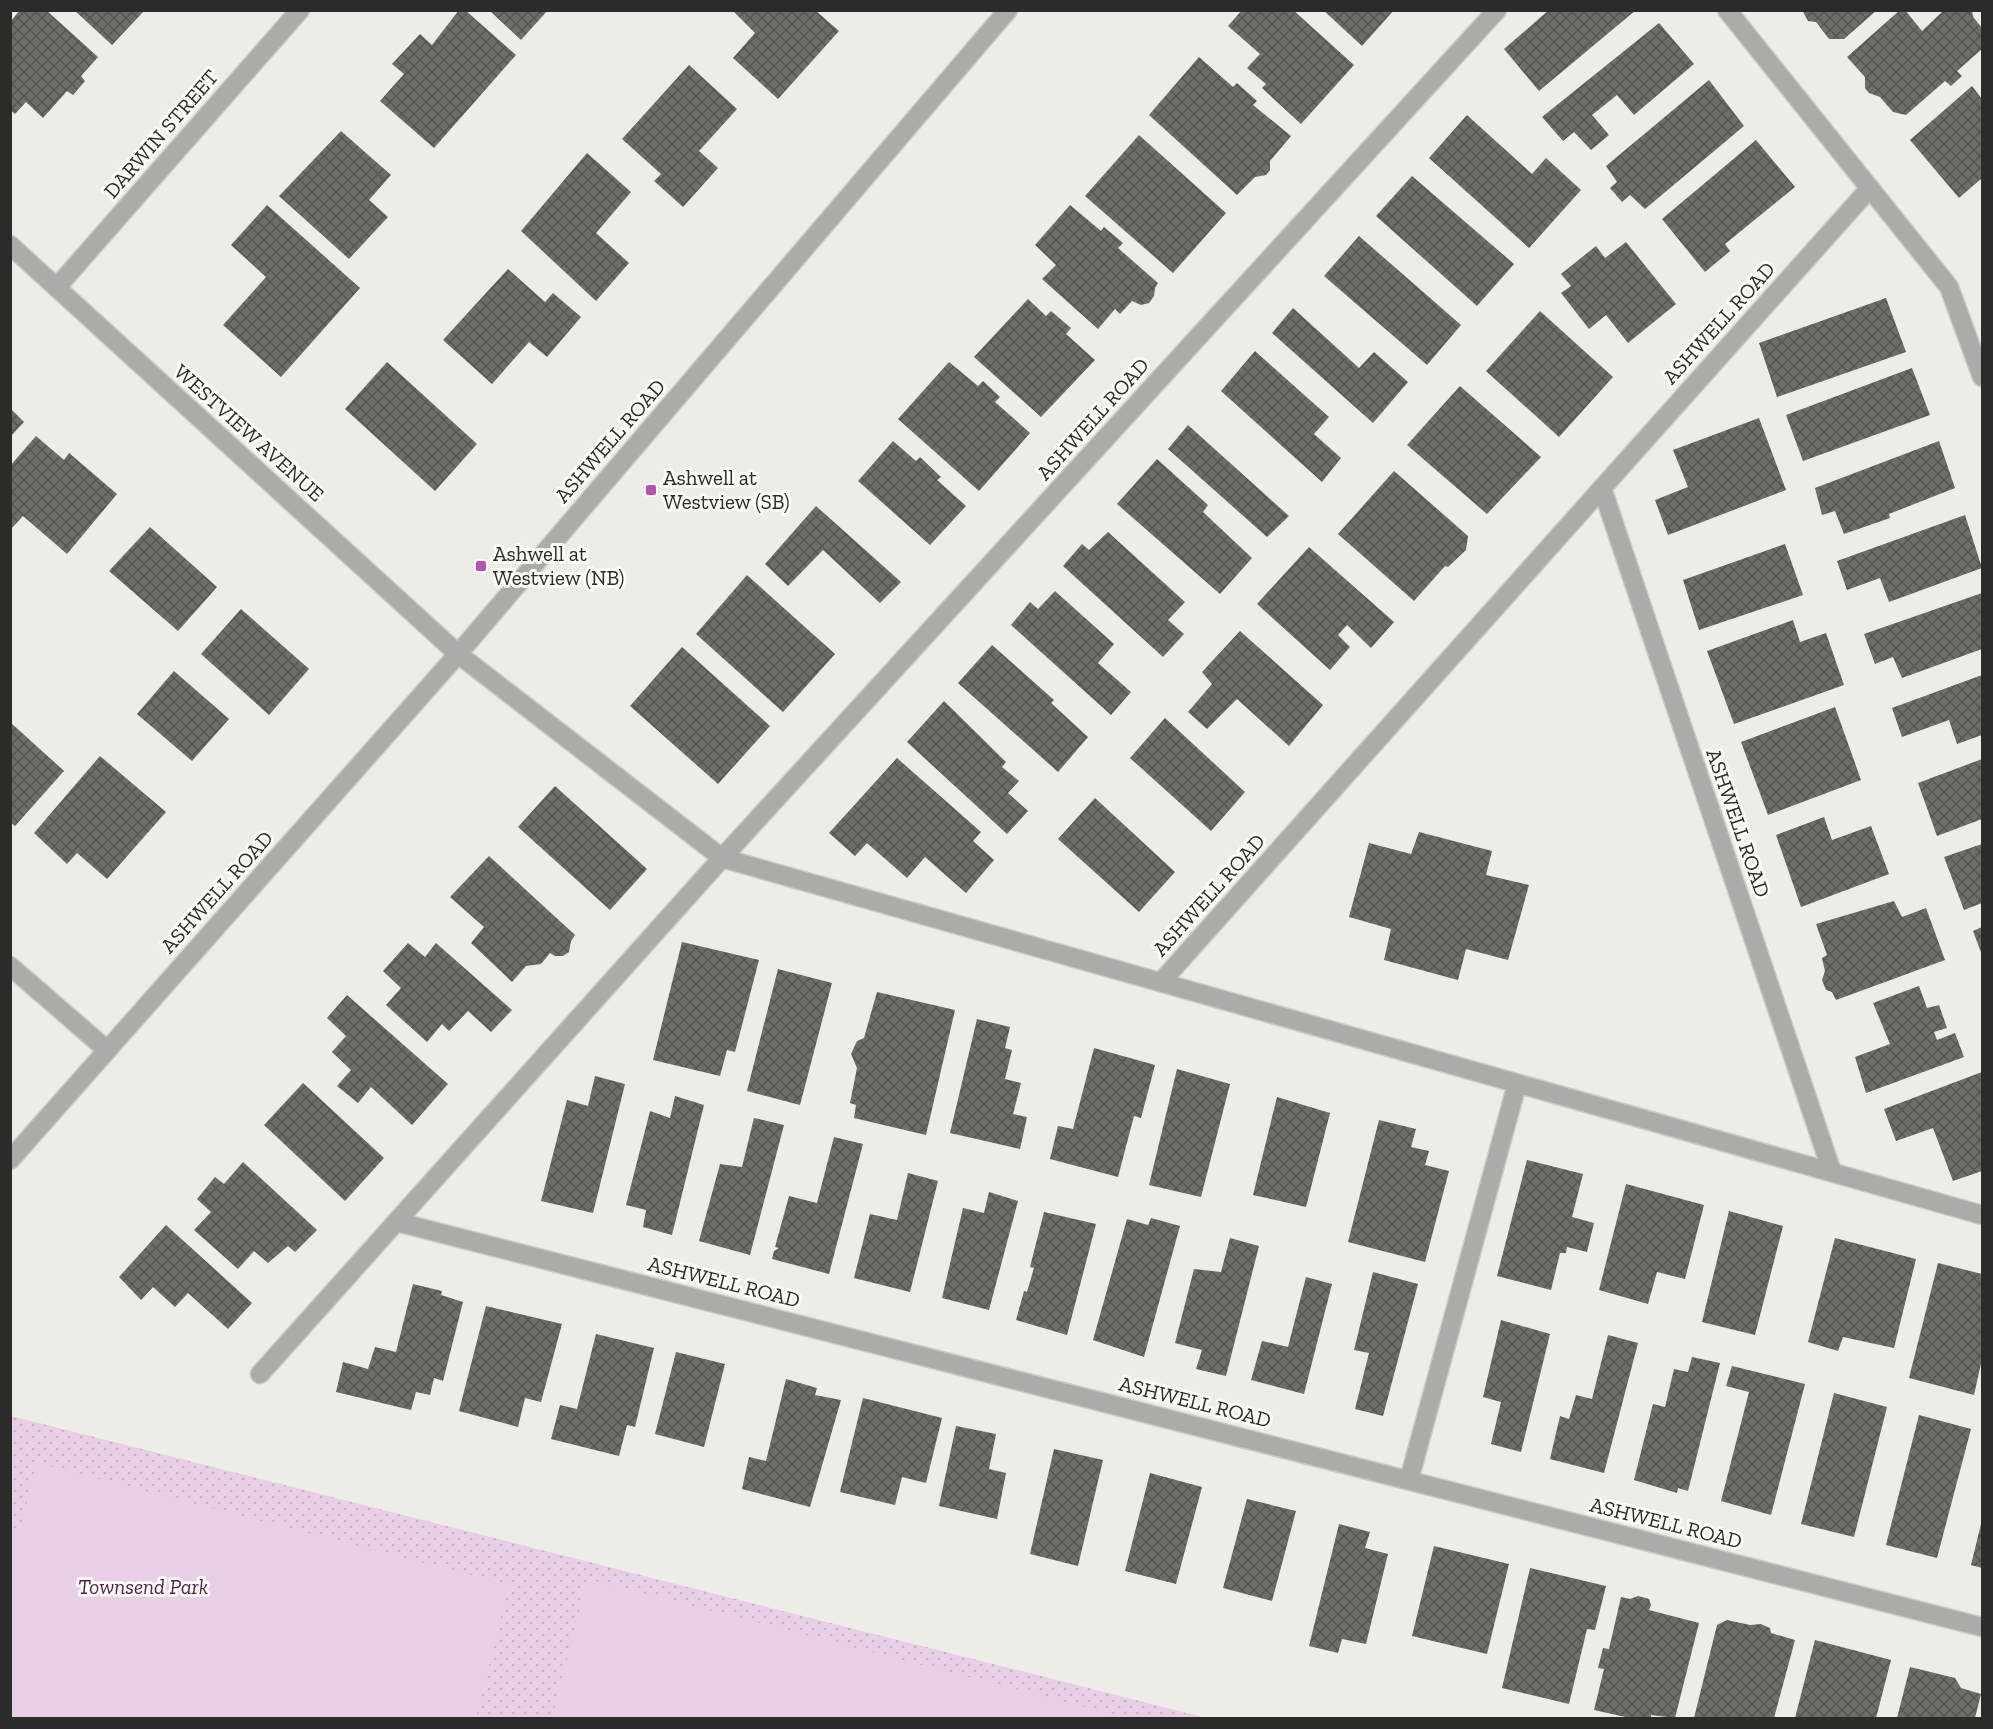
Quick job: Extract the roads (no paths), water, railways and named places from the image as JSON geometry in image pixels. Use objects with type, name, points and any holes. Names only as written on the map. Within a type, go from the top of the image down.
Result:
[{"type":"street","name":"DARWIN STREET","points":[[57,287],[300,10]]},
{"type":"street","name":"ASHWELL ROAD","points":[[10,1160],[458,654],[1008,10]]},
{"type":"street","name":"ASHWELL ROAD","points":[[260,1374],[722,858],[1497,10]]},
{"type":"street","points":[[1727,10],[1949,287],[1983,377]]},
{"type":"street","name":"ASHWELL ROAD","points":[[1161,982],[1870,188]]},
{"type":"street","name":"WESTVIEW AVENUE","points":[[10,245],[458,654]]},
{"type":"street","name":"ASHWELL ROAD","points":[[1602,488],[1832,1172]]},
{"type":"street","name":"ASHWELL ROAD","points":[[458,654],[722,858],[1983,1215]]},
{"type":"street","points":[[10,966],[107,1050]]},
{"type":"street","points":[[1409,1480],[1517,1084]]},
{"type":"street","name":"ASHWELL ROAD","points":[[397,1222],[1983,1627]]},
{"type":"place","name":"Ashwell at Westview (SB)","points":[[651,490]]},
{"type":"place","name":"Ashwell at Westview (NB)","points":[[481,566]]},
{"type":"park label","name":"Townsend Park","points":[[143,1587]]}]
